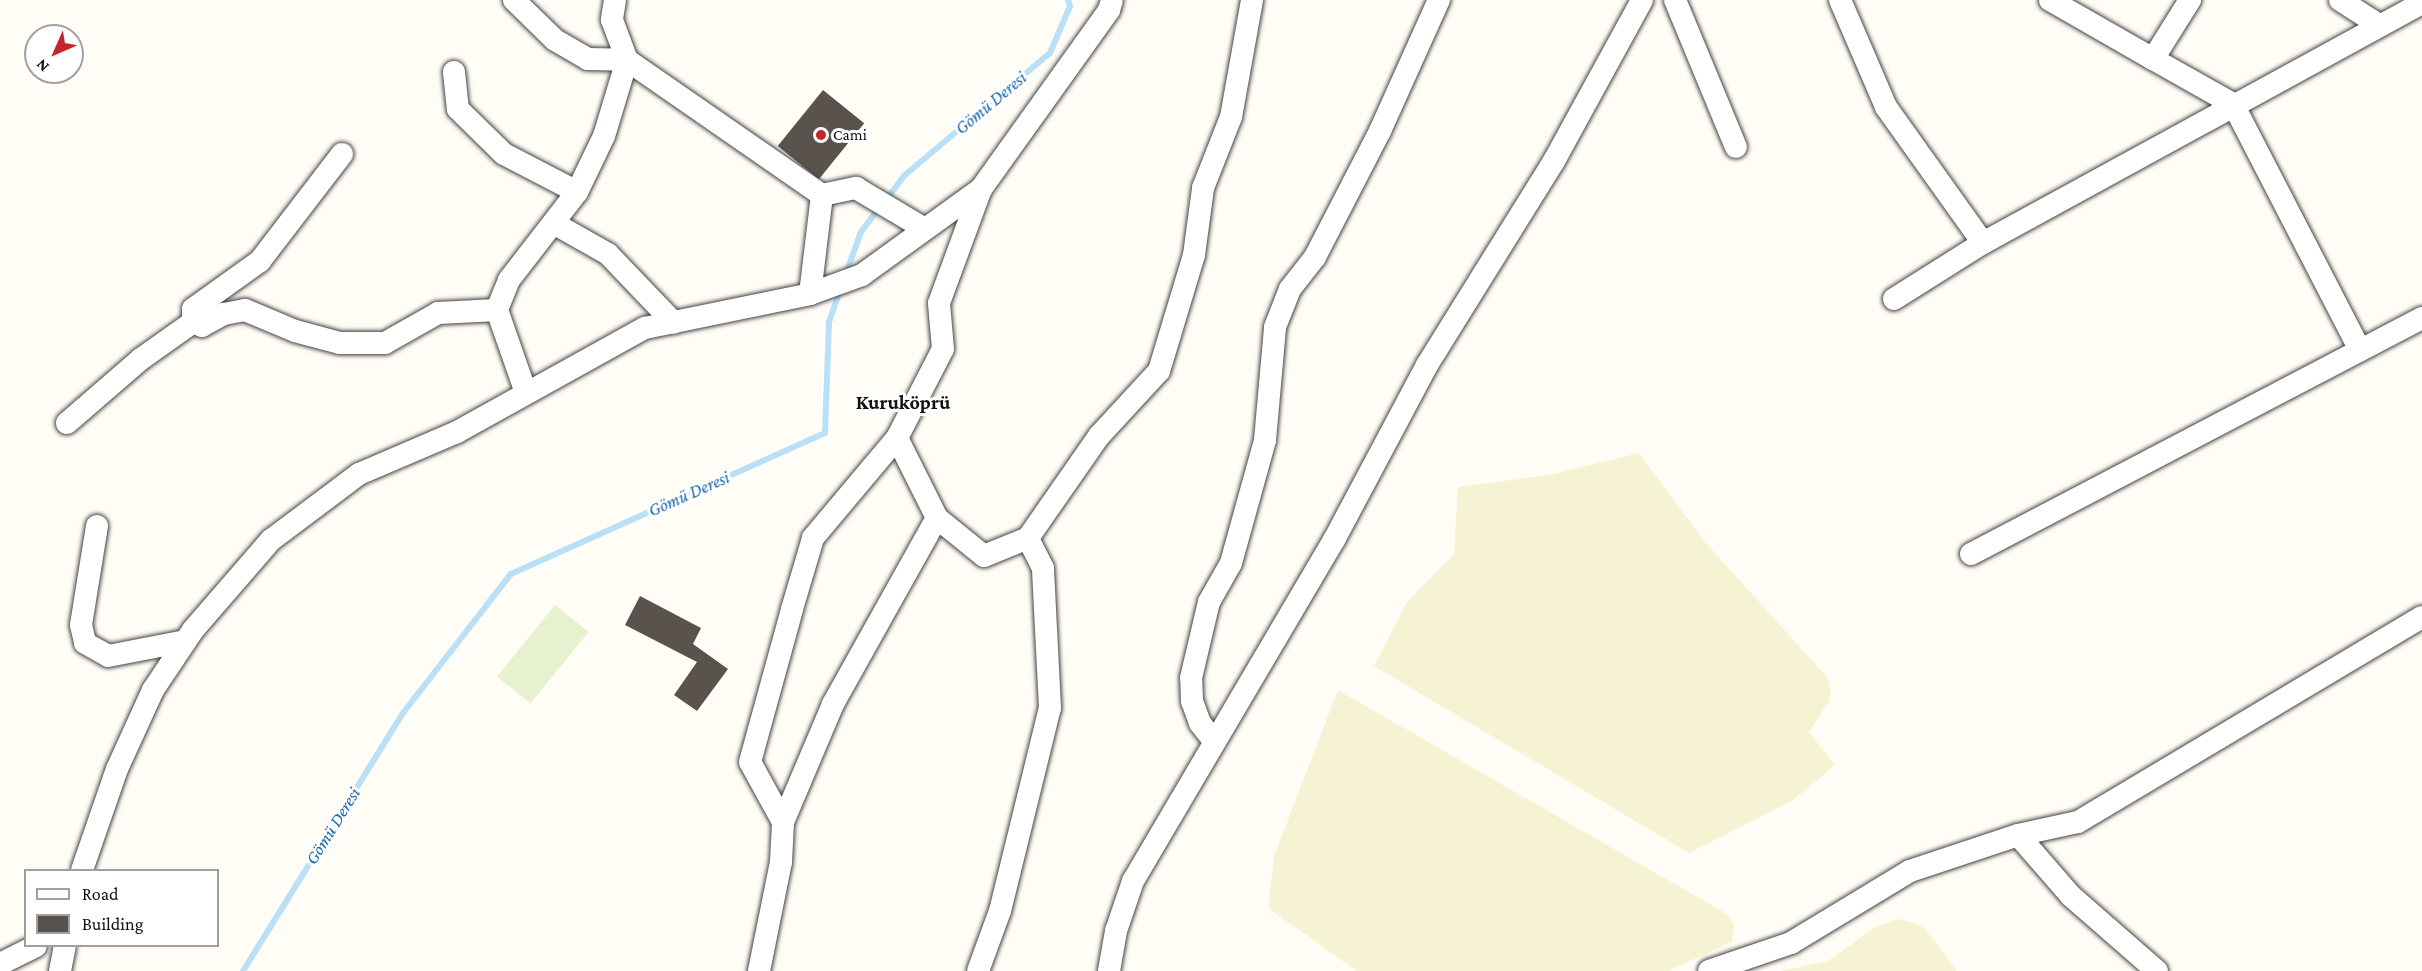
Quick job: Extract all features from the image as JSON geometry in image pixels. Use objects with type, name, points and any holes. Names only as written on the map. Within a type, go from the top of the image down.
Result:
[{"type":"street","points":[[514,0],[555,40],[588,59],[627,60],[822,195],[856,188],[901,212],[925,228]]},
{"type":"street","points":[[526,393],[497,310],[509,280],[555,225],[577,192],[604,136],[627,60],[612,20],[615,0]]},
{"type":"street","points":[[783,822],[750,762],[813,538],[897,438],[943,349],[939,303],[981,189],[1109,10],[1112,0]]},
{"type":"street","points":[[897,438],[937,518],[984,556],[1028,538],[1099,436],[1159,371],[1194,255],[1203,188],[1231,117],[1252,0]]},
{"type":"street","points":[[1214,741],[1196,712],[1191,678],[1209,602],[1231,563],[1265,440],[1275,327],[1290,289],[1315,257],[1380,131],[1439,0]]},
{"type":"street","points":[[1109,971],[1116,931],[1133,881],[1334,540],[1427,365],[1554,160],[1642,0]]},
{"type":"street","points":[[1675,0],[1736,147]]},
{"type":"street","points":[[1840,0],[1886,107],[1983,243]]},
{"type":"street","points":[[2050,0],[2233,104],[2360,350]]},
{"type":"street","points":[[2153,59],[2190,0]]},
{"type":"street","points":[[2340,0],[2379,25]]},
{"type":"street","points":[[1894,299],[1983,243],[2233,104],[2422,3]]},
{"type":"street","points":[[454,72],[458,109],[496,147],[577,192]]},
{"type":"street","points":[[193,322],[193,309],[260,261],[342,154]]},
{"type":"street","points":[[82,865],[117,769],[153,690],[186,640],[271,540],[359,474],[457,432],[645,328],[810,294],[862,275],[981,189]]},
{"type":"street","points":[[810,294],[822,195]]},
{"type":"street","points":[[555,225],[608,254],[675,323]]},
{"type":"street","points":[[193,322],[202,326],[224,314],[245,310],[295,332],[340,343],[384,343],[438,313],[497,310]]},
{"type":"street","points":[[1971,554],[2422,318]]},
{"type":"street","points":[[67,423],[141,359],[193,322]]},
{"type":"street","points":[[759,971],[781,862],[783,822],[833,704],[937,518]]},
{"type":"street","points":[[97,526],[81,625],[85,643],[91,650],[108,656],[186,640]]},
{"type":"street","points":[[978,971],[1000,911],[1050,708],[1043,568],[1028,538]]},
{"type":"street","points":[[1709,971],[1791,943],[1910,871],[2019,836],[2078,822],[2422,617]]},
{"type":"street","points":[[2019,836],[2071,896],[2157,971]]},
{"type":"street","points":[[0,964],[32,947]]},
{"type":"street","points":[[60,971],[65,947]]},
{"type":"shaded area","points":[[1639,453],[1704,541],[1827,677],[1831,690],[1829,701],[1809,732],[1835,765],[1792,801],[1689,853],[1374,666],[1407,602],[1454,554],[1458,487],[1549,475]]},
{"type":"shaded area","points":[[1338,690],[1727,914],[1734,925],[1732,942],[1668,971],[1357,971],[1268,908],[1274,856]]},
{"type":"shaded area","points":[[1898,919],[1922,925],[1957,971],[1780,971],[1828,961],[1875,927]]},
{"type":"green space","points":[[555,605],[588,632],[531,704],[497,676]]},
{"type":"building","name":"Cami","points":[[823,90],[864,123],[819,179],[778,146]]},
{"type":"building","points":[[640,596],[701,628],[693,644],[728,669],[697,711],[674,695],[697,662],[625,625]]},
{"type":"waterway","name":"Gömü Deresi","points":[[886,200],[905,175],[1050,53],[1070,6],[1068,0]]},
{"type":"waterway","name":"Gömü Deresi","points":[[845,276],[861,232],[879,208]]},
{"type":"waterway","name":"Gömü Deresi","points":[[243,971],[403,713],[511,574],[825,433],[829,322],[841,288]]},
{"type":"place","name":"Cami","points":[[821,135]]},
{"type":"district","name":"Kuruköprü","points":[[903,402]]}]
